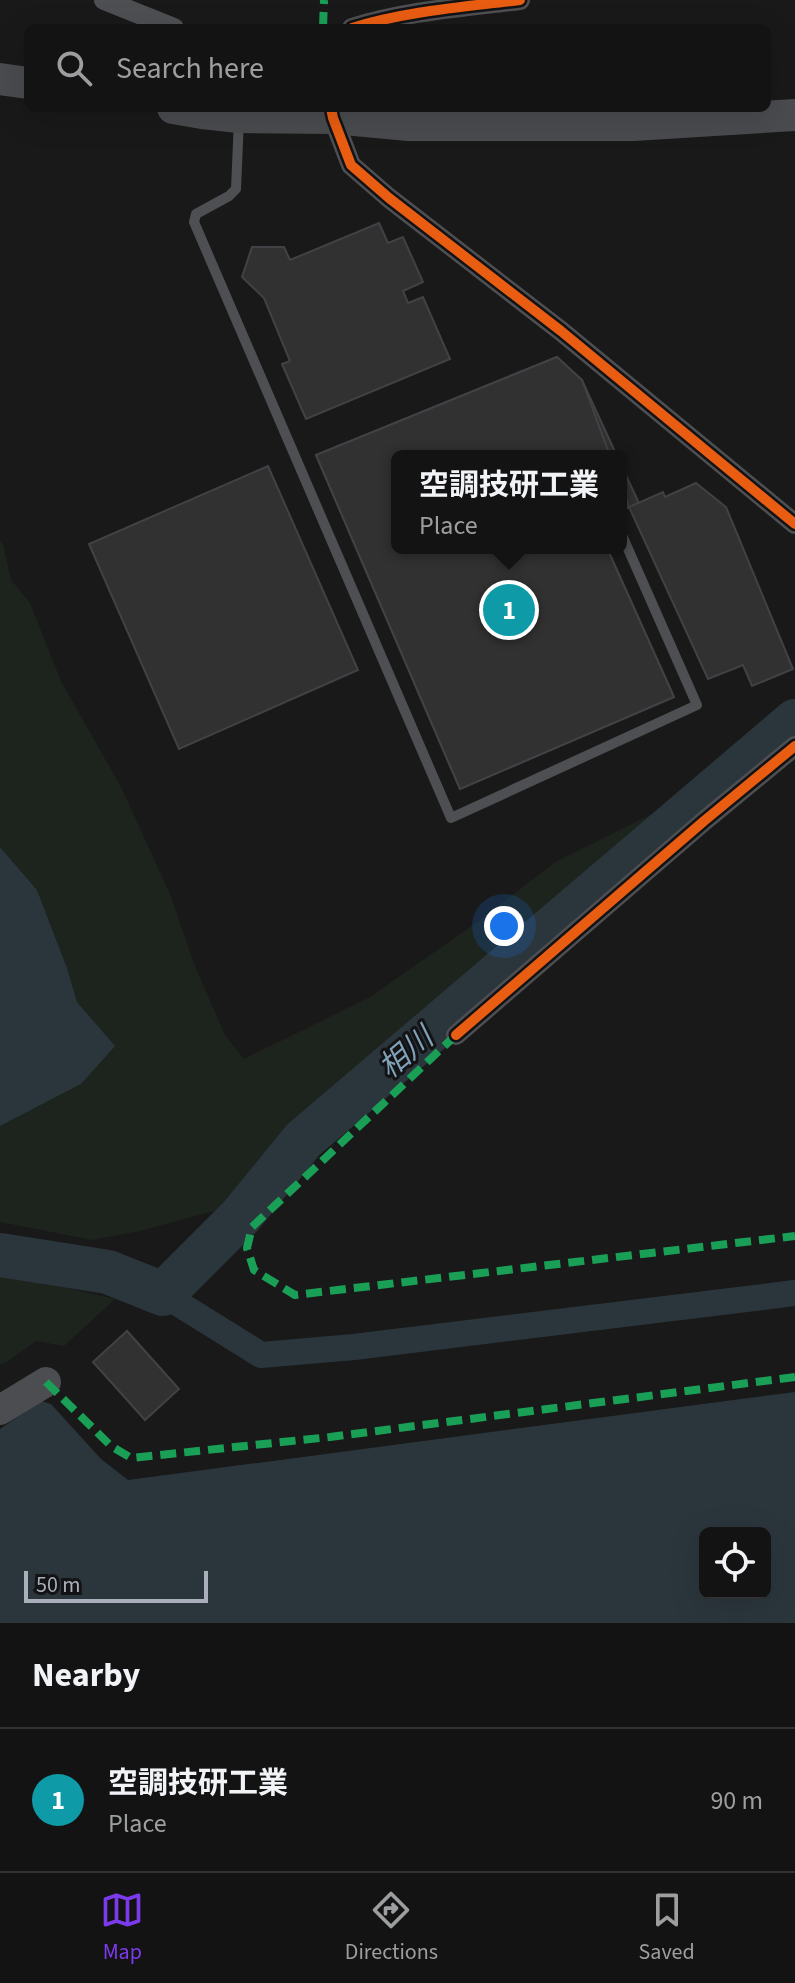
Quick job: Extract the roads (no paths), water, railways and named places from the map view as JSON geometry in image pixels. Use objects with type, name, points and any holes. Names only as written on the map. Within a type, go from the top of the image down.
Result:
[{"type":"main road","points":[[0,79],[24,82]]},
{"type":"main road","points":[[202,112],[239,117],[332,113],[409,125],[633,125],[795,115]]},
{"type":"street","points":[[104,0],[164,24]]},
{"type":"street","points":[[364,24],[520,0]]},
{"type":"street","points":[[332,113],[351,165],[574,341],[795,524]]},
{"type":"street","points":[[456,1035],[795,746]]},
{"type":"street","points":[[0,1410],[46,1382]]},
{"type":"lane","points":[[239,117],[236,189],[196,214],[194,222],[451,818],[697,705],[627,547]]},
{"type":"waterway","name":"相川","points":[[0,1255],[108,1272],[163,1294],[241,1216],[303,1140],[795,721]]},
{"type":"waterway","points":[[163,1294],[261,1355],[354,1347],[795,1293]]},
{"type":"place","name":"空調技研工業","points":[[509,610]]}]
